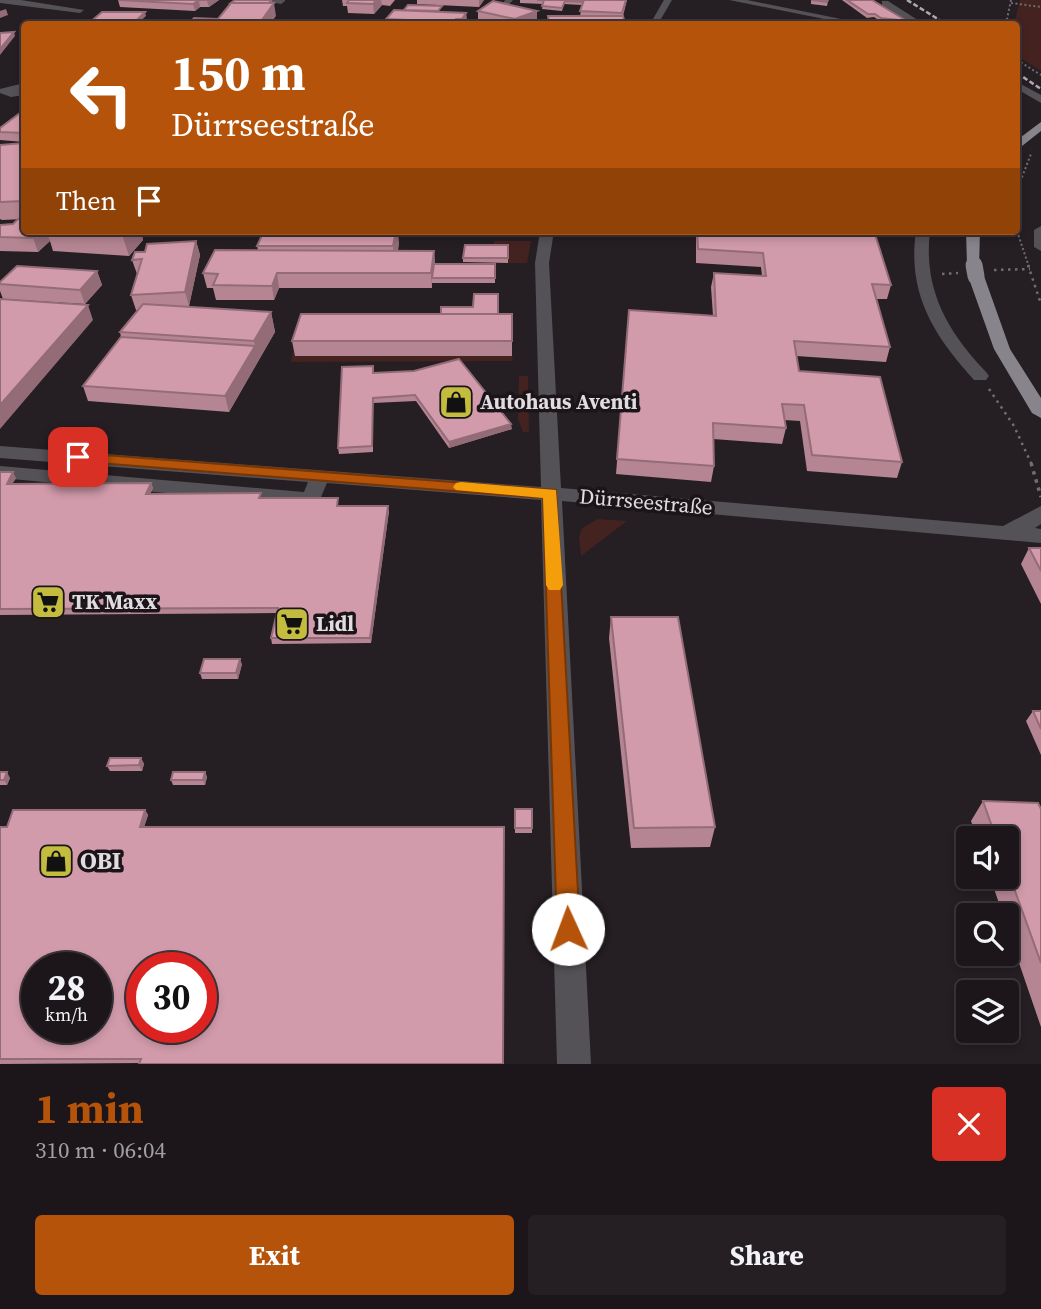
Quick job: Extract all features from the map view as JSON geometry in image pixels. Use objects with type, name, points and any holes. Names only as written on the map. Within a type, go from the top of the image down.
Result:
[{"type":"main road","points":[[1020,142],[1041,125]]},
{"type":"main road","points":[[973,235],[975,271],[1002,349],[1041,414]]},
{"type":"street","points":[[0,0],[82,5]]},
{"type":"street","points":[[254,7],[263,0],[281,1]]},
{"type":"street","points":[[656,21],[668,0]]},
{"type":"street","points":[[733,0],[845,21]]},
{"type":"street","points":[[65,4],[82,5]]},
{"type":"street","points":[[885,4],[914,21]]},
{"type":"street","points":[[67,21],[82,5]]},
{"type":"street","points":[[1020,87],[1041,100]]},
{"type":"street","points":[[6,105],[16,88]]},
{"type":"street","points":[[1041,230],[1041,247]]},
{"type":"street","points":[[546,235],[542,263],[574,1064]]},
{"type":"street","points":[[922,235],[921,278],[929,307],[959,355],[980,376]]},
{"type":"street","name":"Dürrseestraße","points":[[0,452],[551,494],[1041,536]]},
{"type":"street","points":[[9,472],[31,454]]},
{"type":"street","points":[[136,483],[149,463]]},
{"type":"street","points":[[9,472],[311,499],[320,476]]},
{"type":"street","points":[[1005,533],[1028,523],[1041,513]]},
{"type":"path","points":[[1007,21],[1011,2],[1041,7]]},
{"type":"path","points":[[1020,62],[1041,75]]},
{"type":"path","points":[[1020,178],[1035,148]]},
{"type":"path","points":[[1018,235],[1041,304]]},
{"type":"path","points":[[980,376],[1014,426],[1030,458],[1041,497]]},
{"type":"shaded area","points":[[1020,0],[1041,0],[1041,71],[1020,58],[1020,21],[1015,21]]},
{"type":"shaded area","points":[[494,241],[531,241],[527,263],[508,263],[508,250],[493,250]]},
{"type":"shaded area","points":[[297,328],[512,356],[513,361],[291,362]]},
{"type":"shaded area","points":[[519,376],[528,376],[529,432],[523,432],[518,419]]},
{"type":"shaded area","points":[[598,519],[627,521],[581,556],[579,537],[582,528]]},
{"type":"building","points":[[118,0],[199,0],[193,4]]},
{"type":"building","points":[[235,0],[271,0],[269,3],[231,3]]},
{"type":"building","points":[[349,0],[376,0],[373,4],[347,3]]},
{"type":"building","points":[[544,0],[584,0],[565,1],[562,8],[542,6]]},
{"type":"building","points":[[584,0],[626,0],[622,13],[580,11]]},
{"type":"building","points":[[847,0],[872,0],[907,21],[868,14]]},
{"type":"building","points":[[493,1],[537,11],[515,19],[478,11]]},
{"type":"building","points":[[231,3],[274,3],[261,21],[192,21],[194,18],[218,19]]},
{"type":"building","points":[[408,5],[442,6],[438,11],[404,10]]},
{"type":"building","points":[[394,10],[466,13],[462,19],[454,21],[386,19]]},
{"type":"building","points":[[102,12],[145,12],[136,21],[92,21]]},
{"type":"building","points":[[548,16],[623,16],[624,21],[549,21]]},
{"type":"building","points":[[14,32],[0,49],[0,33]]},
{"type":"building","points":[[21,112],[21,133],[0,132],[0,128]]},
{"type":"building","points":[[21,143],[21,201],[0,202],[0,145]]},
{"type":"building","points":[[21,220],[21,235],[36,235],[33,238],[0,237],[0,225],[13,224]]},
{"type":"building","points":[[262,235],[395,235],[393,246],[257,246]]},
{"type":"building","points":[[697,235],[875,235],[891,285],[872,284],[890,347],[794,341],[799,371],[880,377],[902,462],[812,455],[804,405],[782,404],[786,428],[713,423],[714,466],[617,459],[629,310],[716,316],[714,273],[766,276],[763,253],[698,249]]},
{"type":"building","points":[[196,241],[185,292],[131,295],[142,259],[132,260],[135,252],[145,252],[147,244]]},
{"type":"building","points":[[465,245],[508,245],[508,258],[463,258]]},
{"type":"building","points":[[215,250],[434,251],[431,273],[277,273],[272,286],[213,285],[218,274],[203,273]]},
{"type":"building","points":[[434,264],[495,264],[495,278],[432,278]]},
{"type":"building","points":[[17,266],[97,271],[80,290],[0,284]]},
{"type":"building","points":[[474,294],[498,294],[498,314],[441,314],[441,307],[473,307]]},
{"type":"building","points":[[0,299],[88,305],[0,405]]},
{"type":"building","points":[[143,304],[271,312],[254,341],[120,332]]},
{"type":"building","points":[[301,314],[512,314],[512,341],[292,341]]},
{"type":"building","points":[[121,337],[255,346],[225,396],[83,386]]},
{"type":"building","points":[[459,359],[511,424],[449,442],[415,395],[373,398],[372,446],[338,448],[342,367],[373,366],[373,373],[414,371]]},
{"type":"building","points":[[0,472],[13,472],[7,484],[151,483],[146,494],[261,493],[259,498],[338,498],[337,506],[388,506],[370,638],[271,638],[278,608],[0,609]]},
{"type":"building","points":[[1029,548],[1041,548],[1041,571]]},
{"type":"building","points":[[611,617],[678,617],[715,827],[634,828]]},
{"type":"building","points":[[204,659],[240,659],[236,673],[200,673]]},
{"type":"building","points":[[1033,711],[1041,711],[1041,729]]},
{"type":"building","points":[[110,758],[141,758],[139,765],[107,766]]},
{"type":"building","points":[[0,772],[7,772],[4,780],[0,780]]},
{"type":"building","points":[[173,772],[205,772],[203,780],[171,780]]},
{"type":"building","points":[[983,801],[1038,803],[1041,809],[1041,963],[1014,889],[1019,889],[1019,826],[992,826]]},
{"type":"building","points":[[515,809],[532,809],[532,828],[515,828]]},
{"type":"building","points":[[13,810],[145,810],[140,827],[504,827],[503,1064],[139,1064],[141,1059],[0,1059],[0,827],[7,827]]},
{"type":"railway","points":[[907,0],[941,21]]},
{"type":"railway","points":[[1020,75],[1041,89]]},
{"type":"slow traffic","points":[[461,487],[551,494],[554,585]]},
{"type":"place","name":"Autohaus Aventi","points":[[456,402]]},
{"type":"place","name":"TK Maxx","points":[[48,602]]},
{"type":"place","name":"Lidl","points":[[292,624]]},
{"type":"place","name":"OBI","points":[[56,861]]},
{"type":"route","points":[[78,457],[551,494],[568,929]]}]
